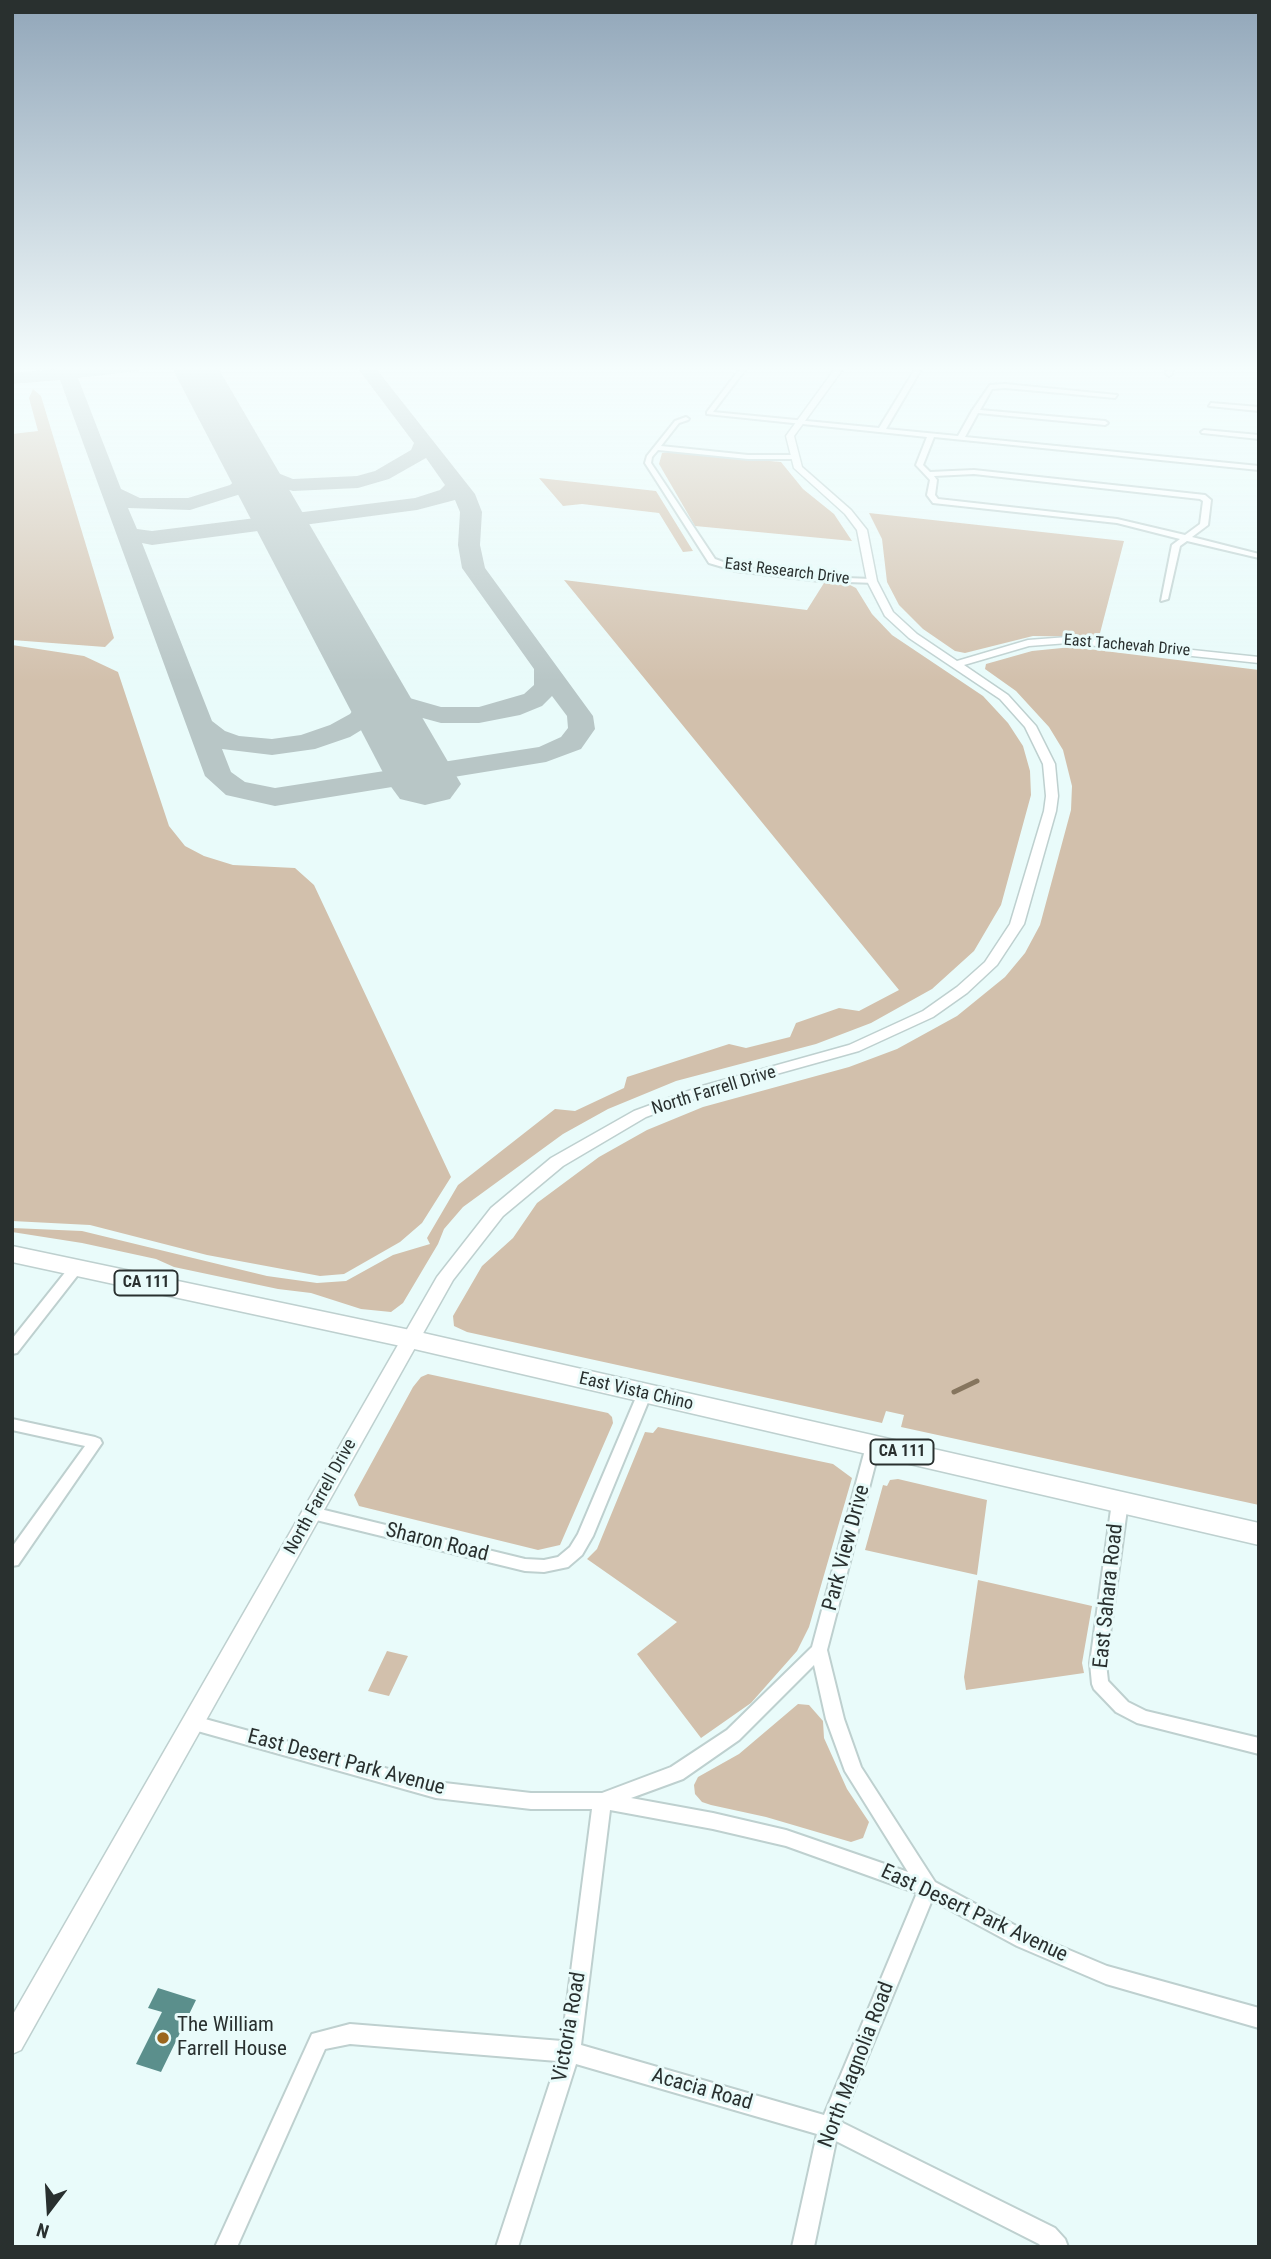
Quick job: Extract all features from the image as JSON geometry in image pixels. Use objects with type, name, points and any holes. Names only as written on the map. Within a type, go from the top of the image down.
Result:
[{"type":"main road","name":"East Vista Chino","points":[[12,1254],[410,1339],[644,1395],[1259,1534]]},
{"type":"street","name":"East Research Drive","points":[[653,471],[712,561],[736,569],[820,579],[872,581]]},
{"type":"street","name":"North Farrell Drive","points":[[12,2041],[410,1339],[457,1260],[497,1212],[540,1174],[580,1146],[671,1101],[751,1076],[830,1057],[883,1037],[945,1003],[990,965],[1009,938],[1022,911],[1050,811],[1052,781],[1046,754],[1030,726],[993,687],[923,644],[884,606],[872,581],[868,548],[862,530],[848,512],[802,471]]},
{"type":"street","points":[[927,471],[934,480],[931,495],[936,501],[1117,521],[1259,556]]},
{"type":"street","points":[[930,474],[974,472],[1202,497],[1207,500],[1204,524],[1176,545],[1164,599]]},
{"type":"street","name":"East Tachevah Drive","points":[[957,664],[1028,643],[1068,640],[1259,660]]},
{"type":"street","points":[[12,1349],[76,1268]]},
{"type":"street","name":"Sharon Road","points":[[312,1513],[525,1565],[544,1566],[562,1562],[576,1551],[585,1536],[644,1395]]},
{"type":"street","points":[[12,1424],[95,1443],[12,1560]]},
{"type":"street","name":"Park View Drive","points":[[873,1446],[819,1650],[835,1719],[854,1771],[928,1888]]},
{"type":"street","name":"East Sahara Road","points":[[1120,1502],[1098,1663],[1101,1684],[1122,1707],[1143,1718],[1259,1746]]},
{"type":"street","points":[[602,1801],[677,1773],[733,1735],[819,1650]]},
{"type":"street","name":"East Desert Park Avenue","points":[[194,1723],[436,1790],[531,1801],[602,1801],[749,1828],[827,1851],[928,1888],[1024,1940],[1106,1975],[1259,2018]]},
{"type":"street","name":"Victoria Road","points":[[507,2247],[570,2052],[602,1801]]},
{"type":"street","name":"North Magnolia Road","points":[[803,2247],[829,2127],[928,1888]]},
{"type":"street","name":"Acacia Road","points":[[226,2247],[319,2041],[351,2034],[387,2034],[570,2052],[829,2127],[1047,2236],[1057,2247]]},
{"type":"shaded area","points":[[12,471],[64,471],[114,638],[105,647],[12,640]]},
{"type":"shaded area","points":[[663,471],[789,471],[803,489],[834,514],[852,541],[695,526]]},
{"type":"shaded area","points":[[539,478],[656,491],[693,551],[683,552],[659,513],[582,504],[563,506]]},
{"type":"shaded area","points":[[869,513],[1124,541],[1099,637],[1033,636],[965,653],[955,651],[923,629],[899,605],[887,582],[882,539]]},
{"type":"shaded area","points":[[564,580],[807,610],[824,583],[850,585],[856,588],[872,614],[892,635],[983,696],[1008,723],[1023,746],[1030,771],[1031,795],[1001,905],[974,951],[932,989],[871,1023],[816,1044],[676,1081],[608,1109],[563,1134],[463,1207],[444,1229],[403,1303],[391,1312],[361,1309],[311,1293],[278,1289],[174,1267],[156,1259],[82,1243],[12,1232],[12,1228],[82,1231],[267,1276],[317,1283],[346,1281],[393,1255],[430,1244],[427,1238],[458,1185],[555,1109],[575,1111],[624,1088],[627,1077],[729,1044],[746,1048],[790,1037],[796,1023],[839,1008],[859,1011],[899,990]]},
{"type":"shaded area","points":[[12,645],[84,656],[118,672],[169,826],[185,846],[204,856],[233,865],[295,868],[314,885],[451,1177],[422,1223],[400,1242],[344,1274],[320,1276],[207,1255],[90,1225],[12,1221]]},
{"type":"shaded area","points":[[1072,647],[1259,670],[1259,1505],[901,1427],[904,1415],[886,1411],[882,1423],[467,1332],[454,1326],[453,1316],[482,1266],[513,1238],[537,1203],[599,1157],[647,1130],[703,1107],[849,1067],[897,1049],[957,1016],[1005,977],[1025,953],[1040,925],[1071,810],[1072,786],[1063,750],[1049,727],[1016,691],[985,669],[986,664],[1032,651]]},
{"type":"shaded area","points":[[428,1374],[608,1413],[612,1417],[613,1423],[560,1545],[538,1550],[359,1506],[354,1495],[413,1387],[421,1377]]},
{"type":"shaded area","points":[[658,1427],[833,1464],[852,1478],[809,1627],[797,1651],[751,1703],[701,1738],[637,1654],[677,1622],[587,1559],[597,1549],[645,1432],[653,1433]]},
{"type":"shaded area","points":[[898,1479],[987,1500],[977,1575],[865,1550],[883,1485],[887,1486],[890,1480]]},
{"type":"shaded area","points":[[978,1580],[1092,1606],[1082,1663],[1084,1673],[966,1690],[964,1677]]},
{"type":"shaded area","points":[[387,1651],[408,1656],[389,1696],[368,1691]]},
{"type":"shaded area","points":[[798,1704],[809,1705],[823,1721],[824,1738],[847,1789],[869,1822],[863,1838],[851,1842],[766,1817],[711,1805],[702,1802],[695,1794],[694,1785],[698,1777],[739,1754]]},
{"type":"building","name":"The William Farrell House","points":[[158,1988],[196,2000],[161,2072],[136,2064],[162,2012],[148,2008]]},
{"type":"waterway","points":[[954,1392],[977,1381]]},
{"type":"taxiway","points":[[104,471],[128,534]]},
{"type":"taxiway","points":[[112,492],[120,499],[140,504],[190,504],[237,489],[247,481],[249,471]]},
{"type":"taxiway","points":[[256,471],[267,478],[293,485],[358,482],[388,471]]},
{"type":"taxiway","points":[[447,471],[456,484]]},
{"type":"taxiway","points":[[128,534],[152,538],[417,504],[448,495],[456,484]]},
{"type":"taxiway","points":[[128,534],[219,776],[236,789],[275,797],[546,754],[571,743],[582,729],[580,716],[474,568],[469,545],[471,512],[464,494],[456,484]]},
{"type":"taxiway","points":[[200,725],[215,737],[235,744],[272,747],[305,743],[340,731],[359,720],[372,702],[371,685],[390,701],[414,710],[441,715],[479,715],[511,709],[533,700],[547,687],[546,670]]},
{"type":"runway","points":[[252,471],[425,784]]},
{"type":"place","name":"The William Farrell House","points":[[163,2038]]}]
